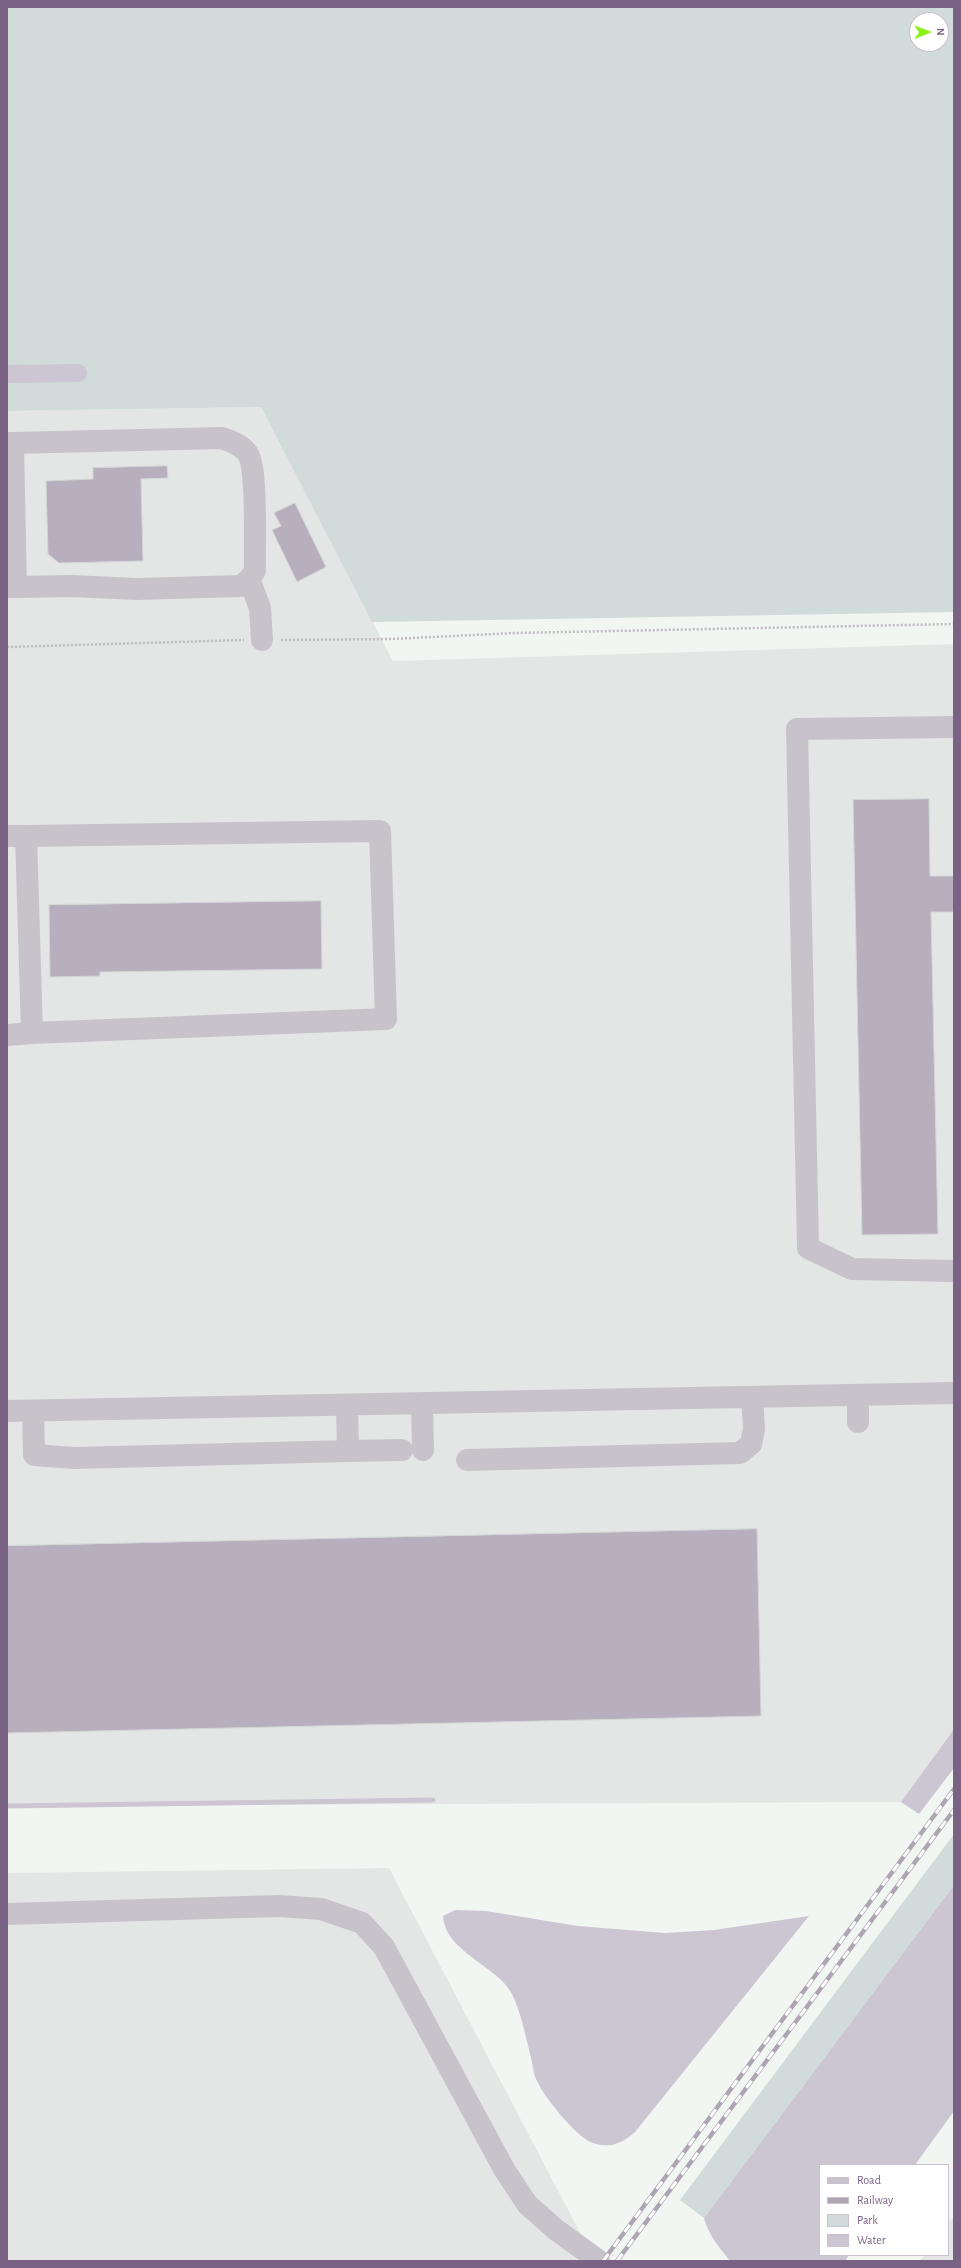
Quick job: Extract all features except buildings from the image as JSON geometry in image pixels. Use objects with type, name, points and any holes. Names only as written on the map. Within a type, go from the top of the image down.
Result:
[{"type":"street","points":[[222,438],[237,443],[248,454],[253,476],[254,571],[249,579],[241,586],[225,588],[137,590],[71,586],[12,587],[10,443],[222,438]]},
{"type":"street","points":[[249,579],[260,608],[262,640]]},
{"type":"street","points":[[954,727],[797,729],[808,1248],[852,1269],[954,1271]]},
{"type":"street","points":[[7,1035],[386,1019],[380,831],[17,836],[32,1033]]},
{"type":"street","points":[[7,1411],[954,1393]]},
{"type":"street","points":[[858,1395],[858,1422]]},
{"type":"street","points":[[467,1460],[740,1453],[751,1444],[754,1429],[752,1397]]},
{"type":"street","points":[[33,1411],[34,1455],[74,1458],[413,1450],[422,1403]]},
{"type":"street","points":[[347,1405],[348,1451]]},
{"type":"street","points":[[7,1914],[279,1906],[321,1909],[362,1923],[384,1947],[504,2169],[527,2204],[555,2229],[600,2261]]},
{"type":"path","points":[[7,646],[262,640],[391,639],[515,633],[954,624]]},
{"type":"shaded area","points":[[261,407],[393,661],[954,644],[954,1729],[901,1802],[7,1806],[7,411]]},
{"type":"shaded area","points":[[389,1868],[587,2246],[575,2261],[7,2261],[7,1873]]},
{"type":"shaded area","points":[[954,2216],[954,2261],[920,2261],[924,2256],[949,2256],[949,2223]]},
{"type":"green space","points":[[7,7],[954,7],[954,612],[372,622],[261,407],[7,411]]},
{"type":"green space","points":[[954,1834],[954,1885],[704,2218],[680,2200]]},
{"type":"water","points":[[954,1729],[954,1768],[919,1814],[901,1802]]},
{"type":"water","points":[[954,1885],[954,2111],[916,2164],[819,2164],[819,2256],[848,2256],[845,2261],[730,2261],[718,2246],[704,2218]]},
{"type":"water","points":[[455,1910],[486,1911],[578,1926],[665,1933],[714,1930],[809,1916],[635,2132],[616,2144],[599,2145],[586,2140],[578,2133],[546,2097],[535,2075],[523,2025],[512,1994],[496,1975],[462,1949],[446,1929],[443,1916]]},
{"type":"waterway","points":[[7,374],[78,373]]},
{"type":"waterway","points":[[7,1806],[433,1800]]},
{"type":"railway","points":[[603,2261],[954,1789]]},
{"type":"railway","points":[[617,2261],[954,1810]]}]
